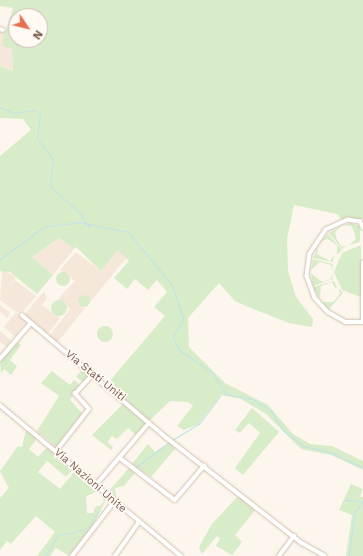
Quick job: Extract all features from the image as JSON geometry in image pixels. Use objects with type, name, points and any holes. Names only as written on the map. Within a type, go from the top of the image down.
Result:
[{"type":"street","points":[[363,228],[360,222],[348,220],[326,230],[310,254],[307,276],[315,298],[328,312],[346,322],[363,322],[363,263]]},
{"type":"street","name":"Via Stati Uniti","points":[[22,315],[27,319],[28,325],[93,374],[167,438],[204,466]]},
{"type":"street","points":[[0,359],[28,325]]},
{"type":"street","points":[[56,451],[88,410],[89,406],[75,394],[93,374]]},
{"type":"street","name":"Via Nazioni Unite","points":[[0,405],[179,555]]},
{"type":"street","points":[[95,486],[149,423]]},
{"type":"street","points":[[120,458],[175,500],[204,466],[294,536],[325,556]]},
{"type":"street","points":[[72,556],[114,502]]},
{"type":"street","points":[[115,556],[139,522]]},
{"type":"street","points":[[279,556],[294,536]]},
{"type":"shaded area","points":[[0,30],[6,32],[8,38],[8,48],[12,49],[13,71],[0,66]]},
{"type":"shaded area","points":[[59,238],[74,249],[53,275],[32,257]]},
{"type":"shaded area","points":[[118,250],[127,257],[91,301],[82,295],[77,302],[85,308],[57,343],[49,336],[70,309],[58,299],[75,281],[60,270],[76,252],[101,271]]},
{"type":"shaded area","points":[[2,269],[16,277],[9,286],[15,280],[36,296],[22,313],[16,312],[0,300]]},
{"type":"shaded area","points":[[44,291],[47,299],[42,305],[60,318],[47,335],[25,314]]},
{"type":"shaded area","points":[[0,305],[10,313],[7,318],[0,312]]},
{"type":"shaded area","points":[[16,312],[26,320],[15,337],[4,327]]},
{"type":"shaded area","points":[[0,331],[11,340],[6,347],[0,342]]},
{"type":"green space","points":[[0,0],[363,0],[363,219],[341,219],[337,214],[294,205],[287,239],[288,271],[296,297],[313,319],[312,327],[289,323],[235,301],[219,283],[188,318],[189,347],[225,383],[268,405],[293,434],[310,444],[332,446],[363,461],[363,470],[331,455],[301,449],[266,414],[241,399],[221,395],[199,424],[184,430],[177,426],[193,406],[188,402],[170,401],[149,421],[108,383],[165,316],[154,307],[167,292],[157,280],[148,290],[135,279],[127,289],[114,278],[129,261],[118,250],[101,271],[76,247],[74,249],[59,238],[32,257],[53,275],[37,294],[10,272],[0,271],[0,156],[31,130],[23,119],[0,118],[0,66],[13,71],[12,49],[9,48],[48,48],[48,8],[13,8],[0,6]]},
{"type":"green space","points":[[8,23],[8,48],[1,45]]},
{"type":"green space","points":[[350,223],[360,226],[360,242],[349,245],[356,239],[351,226],[344,225]]},
{"type":"green space","points":[[341,226],[335,232],[337,240],[342,247],[348,245],[342,249],[329,233]]},
{"type":"green space","points":[[328,234],[342,250],[337,255],[337,245],[327,239],[320,242]]},
{"type":"green space","points":[[319,245],[317,254],[330,261],[334,255],[333,262],[313,258]]},
{"type":"green space","points":[[361,245],[361,297],[342,290],[334,272],[342,253]]},
{"type":"green space","points":[[313,259],[333,264],[332,271],[331,265],[320,262],[311,270]]},
{"type":"green space","points":[[63,272],[68,274],[70,279],[68,284],[63,286],[58,284],[56,279],[58,274]]},
{"type":"green space","points":[[311,273],[322,282],[331,279],[332,273],[333,279],[313,286]]},
{"type":"green space","points":[[334,281],[337,287],[335,288],[332,282],[321,286],[320,299],[313,287]]},
{"type":"green space","points":[[338,288],[343,293],[329,309],[322,302],[333,302],[340,294]]},
{"type":"green space","points":[[84,295],[88,297],[90,301],[88,305],[84,307],[80,305],[78,301],[80,297]]},
{"type":"green space","points":[[59,300],[66,305],[67,308],[62,315],[59,316],[52,311],[51,308],[56,301]]},
{"type":"green space","points":[[105,326],[111,328],[113,334],[111,340],[105,342],[99,340],[97,334],[99,328]]},
{"type":"green space","points":[[16,340],[21,345],[10,360],[17,366],[11,375],[4,369],[1,374],[0,360]]},
{"type":"green space","points":[[83,368],[91,374],[83,382],[76,377]]},
{"type":"green space","points":[[52,371],[70,385],[74,380],[80,385],[70,400],[82,413],[56,447],[37,431],[59,396],[41,383]]},
{"type":"green space","points":[[125,402],[148,423],[137,436],[128,428],[117,439],[112,436],[107,442],[113,447],[111,450],[92,435]]},
{"type":"green space","points":[[252,408],[279,432],[243,475],[235,468],[260,433],[249,423],[240,433],[235,430]]},
{"type":"green space","points":[[26,430],[37,439],[29,449],[38,457],[47,447],[73,469],[66,477],[47,461],[38,472],[60,489],[75,471],[99,491],[86,496],[87,513],[93,513],[96,506],[100,506],[104,501],[101,495],[106,499],[91,529],[69,556],[56,548],[50,556],[37,556],[55,532],[36,516],[11,544],[7,541],[0,550],[0,498],[9,488],[0,471],[18,446],[22,447]]},
{"type":"green space","points":[[170,442],[175,449],[151,477],[132,464],[148,444],[155,452]]},
{"type":"green space","points":[[129,468],[135,473],[124,486],[115,488],[116,498],[108,492]]},
{"type":"green space","points":[[351,484],[363,489],[360,497],[363,497],[363,556],[346,556],[352,515],[339,510]]},
{"type":"green space","points":[[238,496],[255,510],[235,535],[242,542],[232,555],[216,546],[220,538],[217,536],[202,554],[199,547],[212,524]]},
{"type":"waterway","points":[[0,107],[14,113],[34,110],[40,114],[37,138],[53,159],[50,186],[80,213],[89,227]]},
{"type":"waterway","points":[[0,259],[44,227],[78,222],[128,232],[172,285],[183,319],[173,336],[179,350],[212,372],[226,394],[252,399],[271,411],[283,430],[303,446],[329,452],[363,468]]},
{"type":"waterway","points":[[172,440],[199,424],[221,395]]},
{"type":"waterway","points":[[136,467],[169,442]]},
{"type":"waterway","points":[[345,500],[363,501]]},
{"type":"waterway","points":[[349,556],[354,513],[363,501]]},
{"type":"waterway","points":[[89,524],[100,510]]},
{"type":"waterway","points":[[72,533],[88,527]]},
{"type":"waterway","points":[[45,556],[58,535],[70,533]]}]
